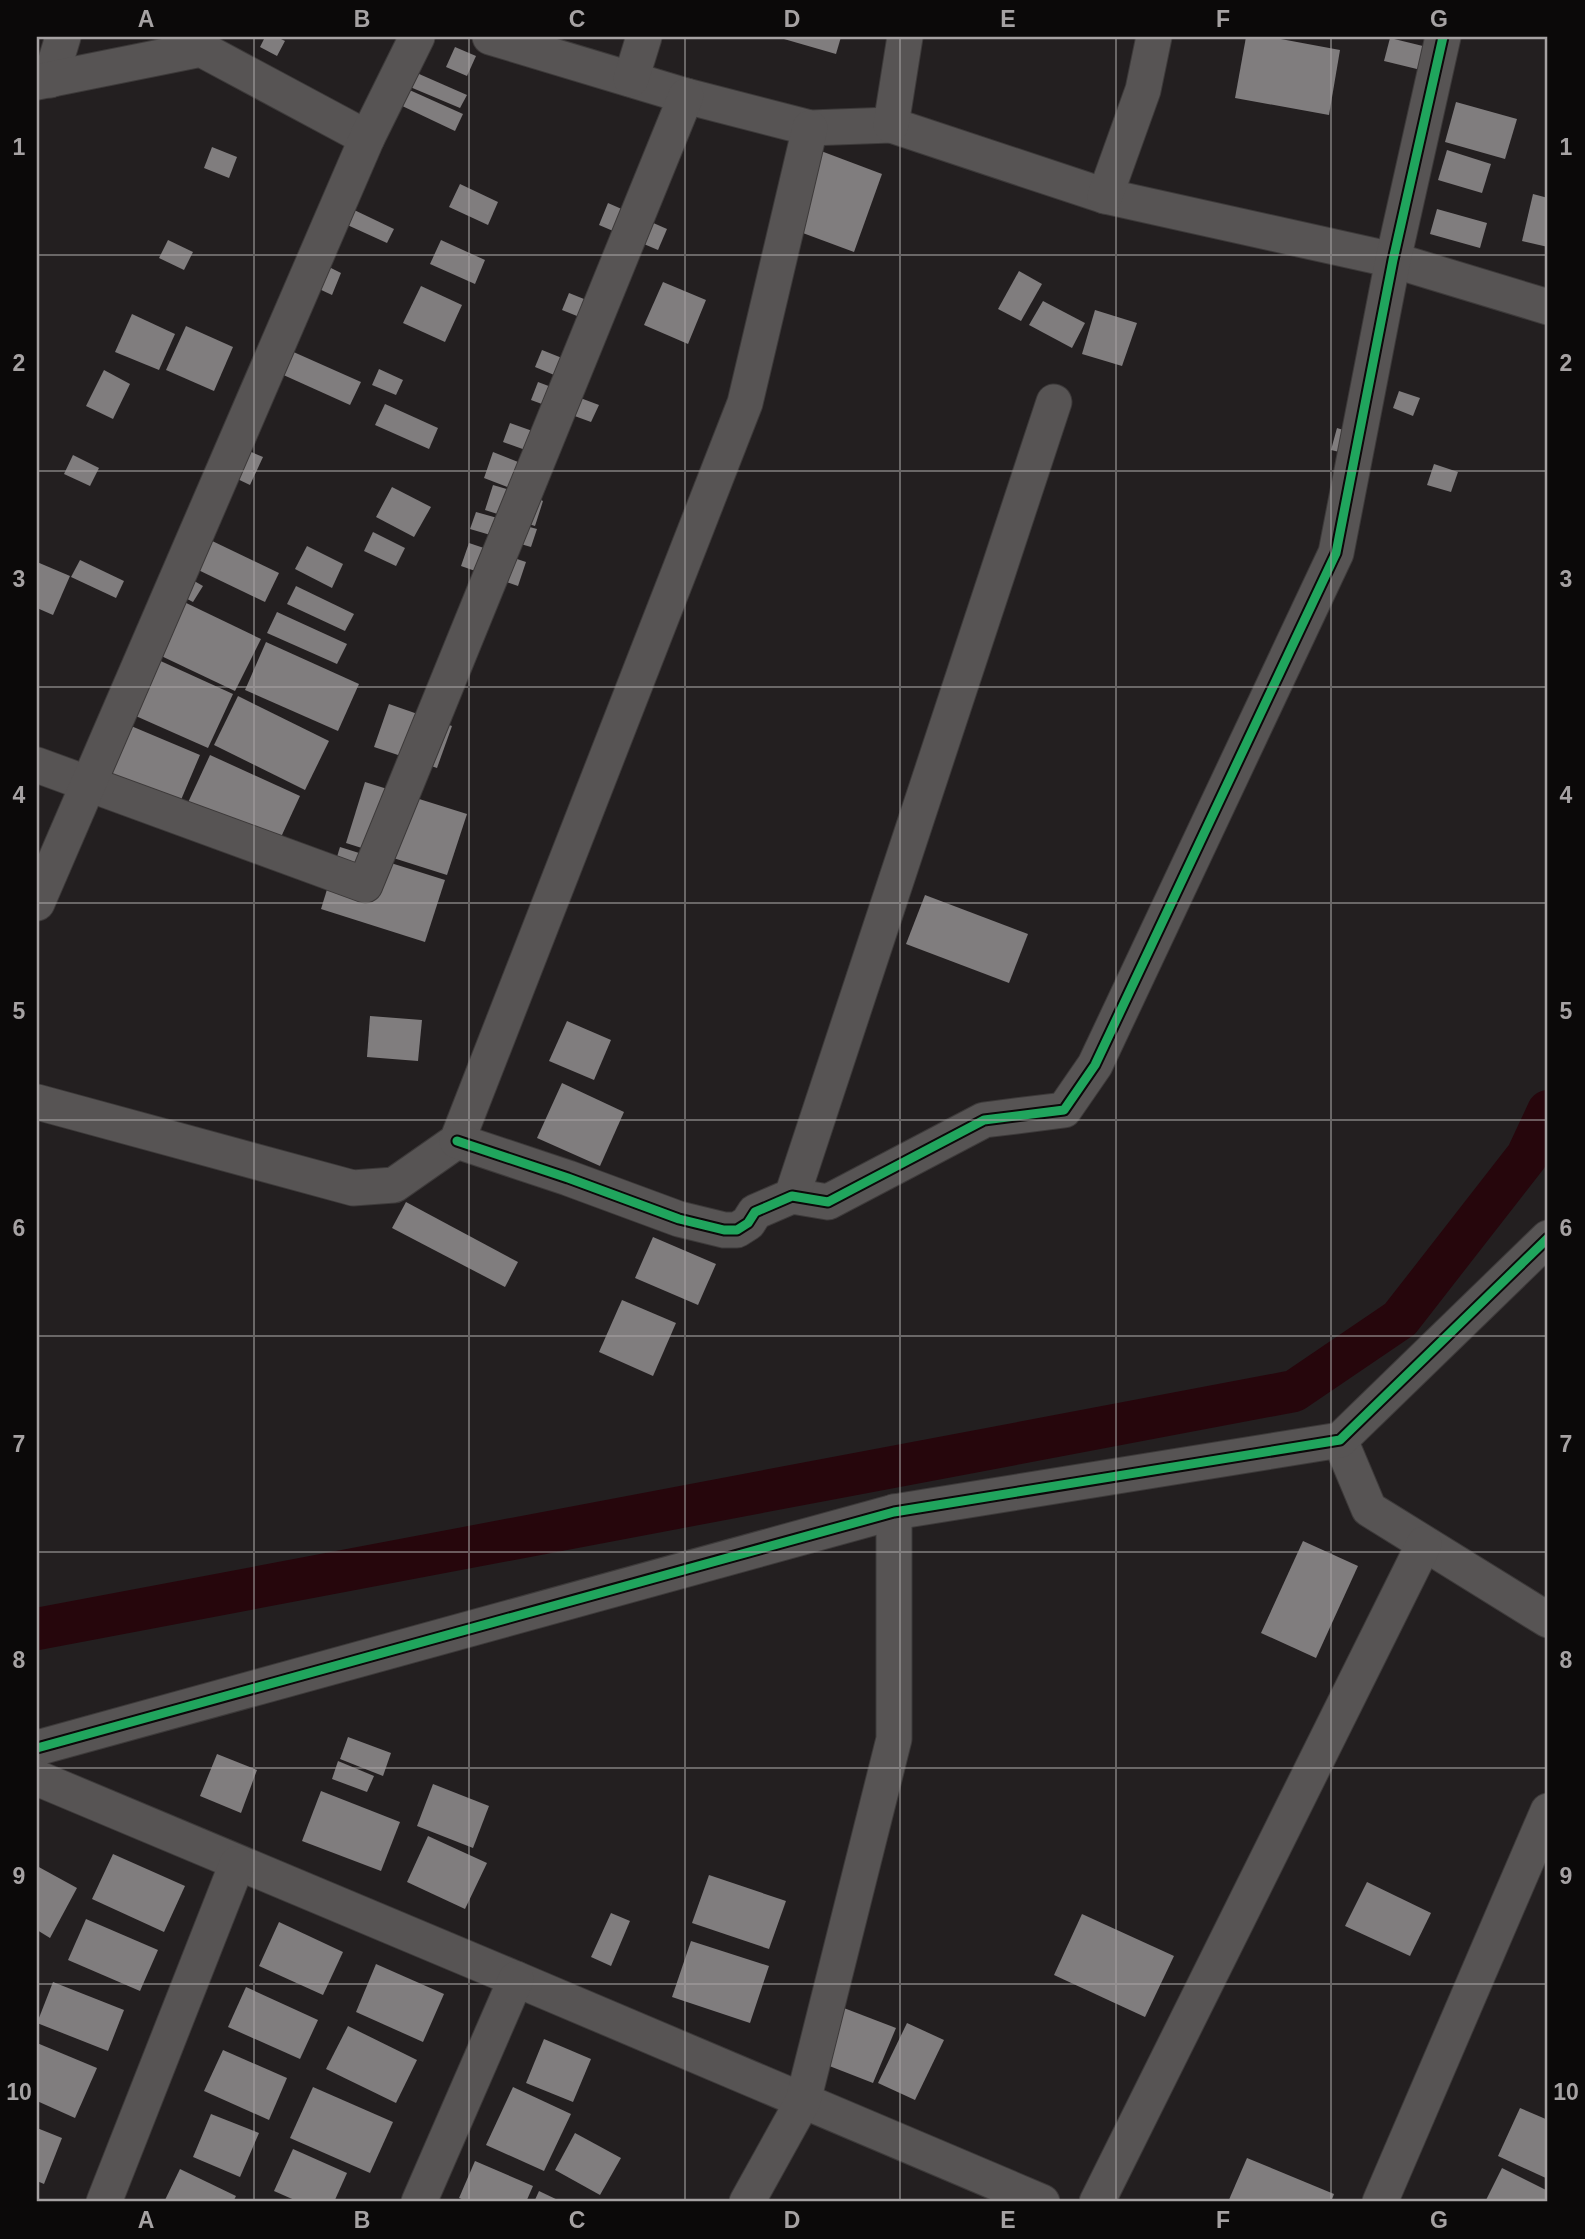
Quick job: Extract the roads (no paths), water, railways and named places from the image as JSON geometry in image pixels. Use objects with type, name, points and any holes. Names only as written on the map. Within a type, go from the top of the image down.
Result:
[{"type":"street","points":[[43,81],[63,37]]},
{"type":"street","points":[[37,903],[367,138],[417,37]]},
{"type":"street","points":[[490,37],[686,96],[810,128],[891,125],[1105,197],[1392,260],[1548,307]]},
{"type":"street","points":[[631,79],[644,37]]},
{"type":"street","points":[[891,125],[905,37]]},
{"type":"street","points":[[1105,197],[1143,90],[1154,37]]},
{"type":"street","points":[[457,1141],[679,1219],[724,1230],[737,1230],[748,1223],[755,1212],[792,1196],[828,1202],[984,1120],[1064,1110],[1095,1065],[1336,553],[1392,260],[1443,37]]},
{"type":"street","points":[[43,81],[201,49],[367,138]]},
{"type":"street","points":[[37,765],[365,885],[686,96]]},
{"type":"street","points":[[37,1102],[353,1188],[394,1185],[457,1141],[745,403],[810,128]]},
{"type":"street","points":[[792,1196],[1054,402]]},
{"type":"street","points":[[37,1748],[894,1511],[1340,1440],[1548,1238]]},
{"type":"street","points":[[1340,1440],[1369,1510],[1548,1620]]},
{"type":"street","points":[[747,2202],[803,2101],[894,1739],[894,1511]]},
{"type":"street","points":[[1097,2202],[1424,1544]]},
{"type":"street","points":[[37,1778],[1040,2202]]},
{"type":"street","points":[[1380,2202],[1548,1811]]},
{"type":"street","points":[[104,2202],[237,1864]]},
{"type":"street","points":[[419,2202],[516,1979]]},
{"type":"waterway","points":[[37,1629],[1294,1391],[1400,1319],[1527,1156],[1548,1111]]}]
